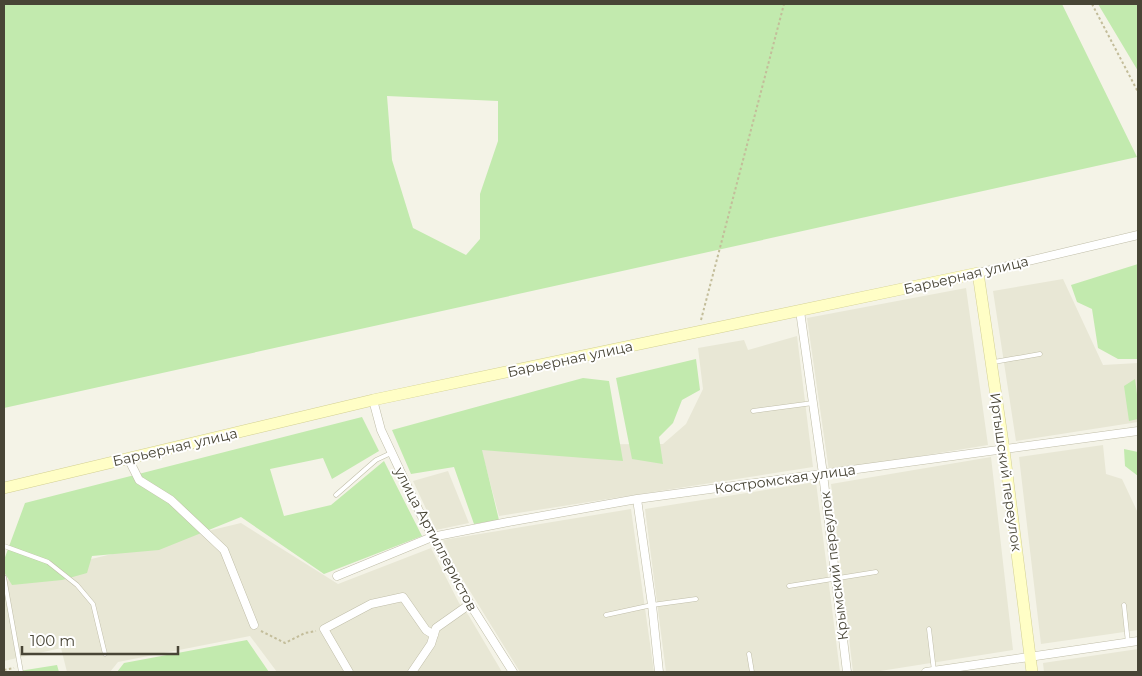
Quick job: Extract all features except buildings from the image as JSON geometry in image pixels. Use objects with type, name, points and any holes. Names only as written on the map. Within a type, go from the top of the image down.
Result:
[{"type":"street","name":"Барьерная улица","points":[[4,488],[373,400],[978,273],[1138,235]]},
{"type":"street","name":"Иртышский переулок","points":[[978,273],[1004,450],[1032,672]]},
{"type":"street","name":"Крымский переулок","points":[[800,311],[823,474],[847,672]]},
{"type":"street","name":"улица Артиллеристов","points":[[373,400],[381,430],[432,537],[470,604],[513,672]]},
{"type":"street","name":"Костромская улица","points":[[337,576],[432,537],[637,499],[1138,431]]},
{"type":"street","points":[[128,458],[139,480],[171,500],[224,550],[254,625]]},
{"type":"street","points":[[637,499],[652,605],[659,672]]},
{"type":"street","points":[[349,672],[324,630],[371,604],[403,597],[426,630],[434,635]]},
{"type":"street","points":[[412,672],[431,644],[436,628],[470,604]]},
{"type":"street","points":[[930,672],[1138,641]]},
{"type":"lane","points":[[991,362],[1040,354]]},
{"type":"lane","points":[[753,411],[813,403]]},
{"type":"lane","points":[[336,494],[376,460],[391,453]]},
{"type":"lane","points":[[4,546],[48,562],[77,585],[93,604],[105,654]]},
{"type":"lane","points":[[788,586],[876,572]]},
{"type":"lane","points":[[4,577],[21,672]]},
{"type":"lane","points":[[606,615],[652,605],[696,599]]},
{"type":"lane","points":[[1124,605],[1128,643]]},
{"type":"lane","points":[[929,629],[930,672]]},
{"type":"lane","points":[[750,654],[752,672]]},
{"type":"path","points":[[698,332],[784,4]]},
{"type":"path","points":[[1092,4],[1138,92]]},
{"type":"path","points":[[254,625],[267,635],[285,643],[305,633],[324,630]]},
{"type":"path","points":[[4,670],[20,666]]},
{"type":"shaded area","points":[[1063,279],[1103,365],[1138,363],[1138,422],[1016,441],[993,291]]},
{"type":"shaded area","points":[[966,288],[988,445],[829,471],[807,318]]},
{"type":"shaded area","points":[[797,336],[813,467],[499,516],[480,445],[663,444],[686,424],[703,389],[698,348],[744,340],[748,350]]},
{"type":"shaded area","points":[[1103,445],[1106,474],[1122,479],[1138,513],[1138,630],[1041,644],[1019,457]]},
{"type":"shaded area","points":[[991,457],[1013,650],[874,672],[853,672],[831,484]]},
{"type":"shaded area","points":[[448,471],[469,523],[436,530],[413,481]]},
{"type":"shaded area","points":[[816,482],[840,672],[666,672],[645,509]]},
{"type":"shaded area","points":[[631,509],[654,672],[520,672],[455,567],[443,540]]},
{"type":"shaded area","points":[[241,523],[338,584],[431,548],[459,603],[469,616],[502,672],[277,672],[250,636],[118,662],[110,672],[67,672],[61,648],[4,661],[4,580]]},
{"type":"shaded area","points":[[1138,649],[1138,672],[1044,672],[1043,663]]},
{"type":"green space","points":[[4,4],[1062,4],[1137,157],[4,408]],"holes":[[[387,96],[498,101],[498,141],[480,194],[480,239],[466,255],[413,228],[392,160]]]},
{"type":"green space","points":[[1098,4],[1138,4],[1138,71]]},
{"type":"green space","points":[[1138,264],[1138,359],[1118,359],[1098,348],[1092,309],[1077,302],[1071,285]]},
{"type":"green space","points":[[696,359],[700,390],[682,400],[673,423],[659,437],[663,464],[632,459],[616,378]]},
{"type":"green space","points":[[583,378],[609,381],[623,461],[482,450],[499,520],[474,524],[454,467],[411,474],[392,430]]},
{"type":"green space","points":[[1135,379],[1138,419],[1129,421],[1124,386]]},
{"type":"green space","points":[[362,417],[379,451],[332,479],[323,458],[270,469],[284,516],[331,505],[384,461],[422,536],[324,574],[241,517],[159,550],[92,556],[87,573],[62,580],[12,585],[4,572],[4,560],[25,503]]},
{"type":"green space","points":[[1124,449],[1138,452],[1138,476],[1125,466]]},
{"type":"green space","points":[[247,640],[269,672],[117,672],[124,663]]},
{"type":"green space","points":[[57,665],[59,672],[13,672]]}]
